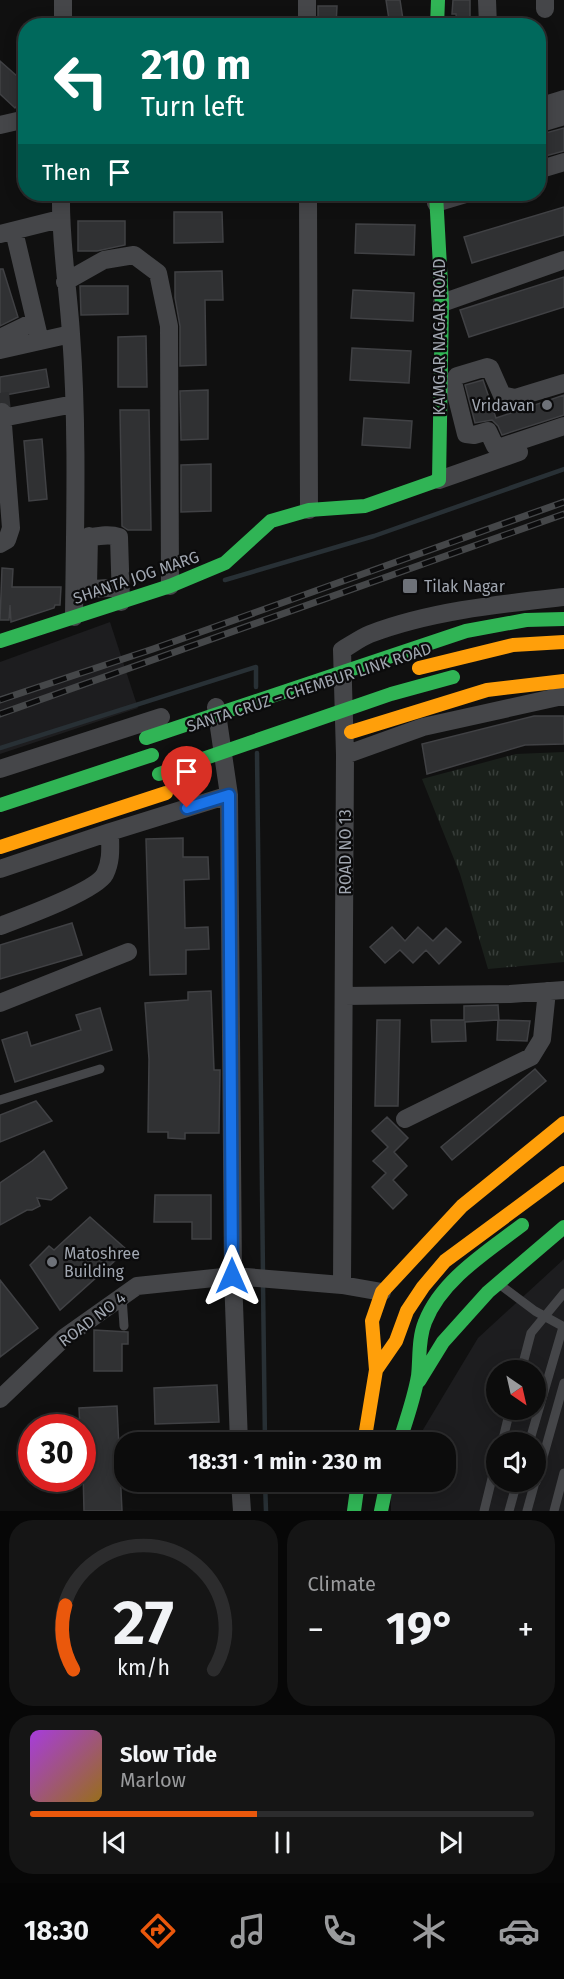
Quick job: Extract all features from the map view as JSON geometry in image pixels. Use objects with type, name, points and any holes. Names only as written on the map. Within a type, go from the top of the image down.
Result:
[{"type":"main road","points":[[437,18],[438,0]]},
{"type":"main road","name":"KAMGAR NAGAR ROAD","points":[[436,201],[442,303],[439,480]]},
{"type":"main road","points":[[309,510],[365,506],[439,480]]},
{"type":"main road","name":"SHANTA JOG MARG","points":[[0,641],[74,617],[121,595],[170,586],[225,563],[271,521],[309,510]]},
{"type":"main road","points":[[140,739],[466,632],[526,620],[564,618]]},
{"type":"main road","name":"SANTA CRUZ – CHEMBUR LINK ROAD","points":[[407,672],[513,645],[564,642]]},
{"type":"main road","name":"SANTA CRUZ – CHEMBUR LINK ROAD","points":[[153,776],[391,694],[463,675]]},
{"type":"main road","points":[[335,737],[487,690],[564,681]]},
{"type":"main road","name":"SANTA CRUZ – CHEMBUR LINK ROAD","points":[[330,696],[353,688]]},
{"type":"main road","name":"SANTA CRUZ – CHEMBUR LINK ROAD","points":[[208,736],[230,729]]},
{"type":"main road","points":[[0,806],[158,753]]},
{"type":"main road","points":[[211,778],[244,767]]},
{"type":"main road","points":[[0,848],[171,791]]},
{"type":"main road","points":[[366,1432],[376,1370],[372,1321],[382,1292],[462,1206],[564,1123]]},
{"type":"main road","points":[[376,1370],[396,1341],[407,1311],[445,1261],[564,1173]]},
{"type":"main road","points":[[417,1385],[419,1348],[425,1320],[439,1299],[459,1276],[529,1219]]},
{"type":"main road","points":[[402,1432],[417,1385],[442,1342],[488,1292],[564,1227]]},
{"type":"main road","points":[[354,1511],[357,1492]]},
{"type":"main road","points":[[381,1511],[385,1492]]},
{"type":"street","points":[[63,0],[63,18]]},
{"type":"street","points":[[307,0],[307,18]]},
{"type":"street","points":[[487,0],[488,18]]},
{"type":"street","points":[[546,105],[564,99]]},
{"type":"street","points":[[546,122],[564,116]]},
{"type":"street","points":[[0,125],[18,121]]},
{"type":"street","points":[[546,168],[564,162]]},
{"type":"street","points":[[61,201],[60,219],[71,334],[82,538],[88,586],[121,595],[120,537],[82,538]]},
{"type":"street","points":[[308,201],[309,510]]},
{"type":"street","points":[[40,341],[7,233],[60,219]]},
{"type":"street","points":[[65,282],[104,260],[134,255],[158,273],[169,326],[170,586]]},
{"type":"street","points":[[442,303],[564,260]]},
{"type":"street","points":[[0,338],[35,321]]},
{"type":"street","points":[[0,350],[71,334]]},
{"type":"street","points":[[520,447],[498,448],[488,431],[474,435],[466,434],[453,379],[484,367],[490,368],[499,391],[509,398],[564,383]]},
{"type":"street","points":[[0,544],[8,540],[11,528],[2,415],[74,404]]},
{"type":"street","points":[[440,416],[460,411]]},
{"type":"street","points":[[439,480],[563,432]]},
{"type":"street","points":[[74,617],[82,538]]},
{"type":"street","name":"ROAD NO 13","points":[[342,1285],[345,755],[342,650],[369,635],[416,621],[485,606],[564,597]]},
{"type":"street","points":[[345,755],[423,727],[564,697]]},
{"type":"street","points":[[0,769],[214,699],[229,795],[239,1432]]},
{"type":"street","points":[[0,869],[229,795]]},
{"type":"street","points":[[0,926],[46,909],[104,876],[110,859],[110,832]]},
{"type":"street","points":[[0,1003],[128,952]]},
{"type":"street","points":[[344,996],[510,994],[556,990],[542,1039],[531,1057],[405,1119]]},
{"type":"street","name":"ROAD NO 4","points":[[0,1399],[65,1337],[137,1286],[237,1276],[342,1285],[382,1292]]},
{"type":"street","points":[[241,1492],[242,1511]]},
{"type":"lane","points":[[0,1100],[100,1069]]},
{"type":"lane","points":[[498,1284],[564,1327],[532,1432]]},
{"type":"lane","points":[[524,1360],[531,1333],[564,1293]]},
{"type":"lane","points":[[122,1297],[124,1326]]},
{"type":"lane","points":[[546,1444],[564,1383]]},
{"type":"lane","points":[[554,1511],[564,1473]]},
{"type":"lane","points":[[484,1511],[489,1492]]},
{"type":"lane","points":[[509,1511],[515,1492]]},
{"type":"lane","points":[[527,1511],[532,1492]]},
{"type":"shaded area","points":[[110,622],[138,708],[0,754],[0,662]]},
{"type":"shaded area","points":[[564,1259],[564,1511],[391,1511],[391,1492],[456,1492],[456,1432],[422,1432],[478,1338]]},
{"type":"green space","points":[[564,752],[564,962],[488,969],[460,874],[422,779],[516,754]]},
{"type":"building","points":[[386,0],[400,0],[403,18],[389,18]]},
{"type":"building","points":[[453,0],[470,0],[470,18],[456,18],[456,14],[452,14]]},
{"type":"building","points":[[318,6],[337,6],[336,18],[318,18]]},
{"type":"building","points":[[0,61],[18,77],[18,105],[15,108],[0,94]]},
{"type":"building","points":[[564,128],[564,151],[546,156],[546,133]]},
{"type":"building","points":[[564,207],[564,235],[472,263],[464,237]]},
{"type":"building","points":[[174,212],[222,212],[223,242],[174,243]]},
{"type":"building","points":[[78,221],[125,221],[125,245],[97,251],[78,251]]},
{"type":"building","points":[[356,224],[415,225],[414,255],[355,253]]},
{"type":"building","points":[[0,269],[3,269],[18,317],[0,326]]},
{"type":"building","points":[[222,271],[223,300],[205,300],[206,365],[180,366],[180,326],[175,298],[175,272]]},
{"type":"building","points":[[564,277],[564,307],[469,337],[460,310]]},
{"type":"building","points":[[80,286],[128,286],[128,314],[81,315]]},
{"type":"building","points":[[353,290],[414,293],[413,321],[351,318]]},
{"type":"building","points":[[146,336],[147,387],[118,387],[118,337]]},
{"type":"building","points":[[352,348],[411,351],[409,383],[350,380]]},
{"type":"building","points":[[46,369],[49,387],[0,396],[0,377]]},
{"type":"building","name":"Vridavan","points":[[483,380],[496,418],[564,395],[564,415],[502,435],[492,420],[475,423],[465,385]]},
{"type":"building","points":[[208,390],[208,439],[181,440],[180,391]]},
{"type":"building","points":[[120,410],[149,410],[151,530],[128,530],[122,526]]},
{"type":"building","points":[[364,418],[412,421],[410,448],[362,445]]},
{"type":"building","points":[[42,439],[47,499],[29,501],[24,441]]},
{"type":"building","points":[[211,464],[211,511],[181,512],[181,465]]},
{"type":"building","points":[[2,568],[13,569],[12,587],[61,587],[60,605],[11,622],[10,605],[9,620],[0,620]]},
{"type":"building","points":[[534,716],[564,716],[564,744],[525,745],[427,774],[422,744]]},
{"type":"building","points":[[183,838],[183,857],[208,857],[209,879],[184,880],[185,928],[208,927],[209,949],[186,950],[186,974],[150,975],[146,839]]},
{"type":"building","points":[[72,923],[82,955],[0,979],[0,945]]},
{"type":"building","points":[[392,927],[405,941],[418,927],[433,941],[446,928],[461,942],[439,964],[426,950],[413,963],[400,950],[385,963],[370,947]]},
{"type":"building","points":[[211,991],[214,1070],[220,1070],[219,1133],[185,1133],[185,1139],[168,1138],[168,1132],[148,1132],[149,1059],[145,1003],[188,1000],[188,992]]},
{"type":"building","points":[[498,1005],[499,1020],[530,1021],[527,1041],[497,1040],[498,1020],[465,1022],[466,1041],[432,1042],[431,1020],[464,1020],[464,1006]]},
{"type":"building","points":[[100,1008],[112,1050],[15,1082],[2,1040],[27,1032],[31,1046],[81,1030],[76,1015]]},
{"type":"building","points":[[377,1020],[400,1020],[398,1106],[375,1106]]},
{"type":"building","points":[[535,1069],[546,1081],[452,1160],[441,1147]]},
{"type":"building","points":[[36,1101],[52,1121],[0,1142],[0,1115]]},
{"type":"building","points":[[387,1117],[408,1138],[394,1152],[407,1166],[393,1180],[407,1195],[393,1209],[372,1187],[386,1173],[373,1161],[388,1147],[372,1131]]},
{"type":"building","points":[[44,1151],[67,1188],[51,1200],[37,1198],[40,1206],[27,1210],[0,1225],[0,1183]]},
{"type":"building","points":[[155,1195],[211,1195],[211,1239],[192,1239],[192,1222],[154,1222]]},
{"type":"building","name":"Matoshree Building","points":[[90,1217],[127,1250],[60,1310],[30,1265],[49,1246],[54,1250]]},
{"type":"building","points":[[0,1280],[38,1328],[0,1357]]},
{"type":"building","points":[[94,1330],[128,1332],[128,1344],[122,1344],[122,1371],[94,1371]]},
{"type":"building","points":[[217,1385],[219,1422],[155,1424],[154,1388]]},
{"type":"building","points":[[117,1406],[118,1432],[114,1432],[114,1492],[121,1492],[122,1511],[84,1511],[84,1492],[96,1492],[96,1414],[79,1414],[79,1408]]},
{"type":"waterway","points":[[225,580],[374,536],[564,469]]},
{"type":"waterway","points":[[0,748],[256,667],[256,687]]},
{"type":"waterway","points":[[257,753],[263,1275]]},
{"type":"waterway","points":[[263,1284],[265,1432]]},
{"type":"waterway","points":[[265,1492],[266,1511]]},
{"type":"tunnel","points":[[0,393],[2,412]]},
{"type":"railway","points":[[0,700],[153,649],[564,502]]},
{"type":"railway","points":[[0,714],[564,514]]},
{"type":"traffic: fast","points":[[437,18],[438,0]]},
{"type":"traffic: fast","points":[[0,641],[170,586],[225,563],[271,521],[309,510],[365,506],[439,480],[442,303],[436,201]]},
{"type":"traffic: fast","points":[[146,738],[466,631],[526,620],[564,619]]},
{"type":"traffic: fast","points":[[159,774],[391,694],[453,677]]},
{"type":"traffic: fast","points":[[0,805],[152,755]]},
{"type":"traffic: fast","points":[[403,1432],[418,1376],[423,1329],[432,1307],[442,1293],[467,1268],[522,1225]]},
{"type":"traffic: fast","points":[[419,1381],[443,1342],[488,1292],[564,1227]]},
{"type":"traffic: fast","points":[[354,1511],[357,1492]]},
{"type":"traffic: fast","points":[[381,1511],[385,1492]]},
{"type":"traffic: slow","points":[[419,668],[513,645],[564,642]]},
{"type":"traffic: slow","points":[[351,732],[487,690],[564,681]]},
{"type":"traffic: slow","points":[[0,847],[166,793]]},
{"type":"traffic: slow","points":[[376,1370],[372,1321],[382,1292],[462,1206],[564,1123]]},
{"type":"traffic: slow","points":[[366,1432],[376,1370],[396,1341],[407,1311],[423,1287],[445,1261],[564,1173]]},
{"type":"place","name":"Vridavan","points":[[547,405]]},
{"type":"place","name":"Tilak Nagar","points":[[410,586]]},
{"type":"place","name":"Matoshree Building","points":[[52,1262]]},
{"type":"route","points":[[187,808],[229,795],[232,1276]]}]
